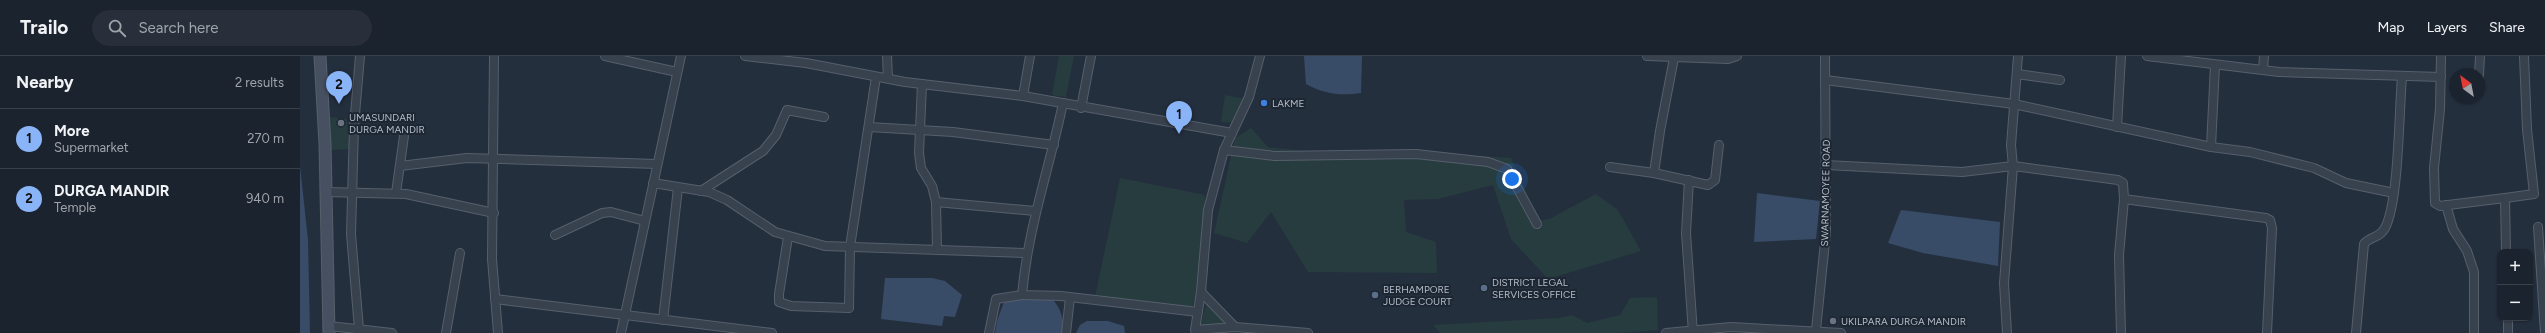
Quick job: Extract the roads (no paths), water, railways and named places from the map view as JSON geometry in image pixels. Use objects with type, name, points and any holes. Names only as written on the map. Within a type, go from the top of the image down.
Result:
[{"type":"street","points":[[320,56],[326,192],[329,330],[359,330],[392,333]]},
{"type":"street","points":[[359,330],[351,246],[351,192],[354,126],[360,56]]},
{"type":"street","points":[[494,56],[494,213],[492,259],[498,333]]},
{"type":"street","points":[[605,56],[676,72]]},
{"type":"street","points":[[621,333],[626,316],[676,72],[681,56]]},
{"type":"street","points":[[745,56],[806,63],[876,77],[922,84],[1023,96],[1082,108],[1232,133]]},
{"type":"street","points":[[887,56],[888,78]]},
{"type":"street","points":[[1023,96],[1030,56]]},
{"type":"street","points":[[1082,108],[1091,56]]},
{"type":"street","points":[[1260,56],[1250,97],[1224,150],[1208,210],[1201,292],[1195,332],[1235,327],[1308,333]]},
{"type":"street","points":[[1647,56],[1674,58],[1728,58],[1737,56]]},
{"type":"street","name":"SWARNAMOYEE ROAD","points":[[1816,330],[1826,232],[1825,56]]},
{"type":"street","points":[[2007,333],[2004,283],[2013,166],[2011,146],[2018,56]]},
{"type":"street","points":[[2118,127],[2121,56]]},
{"type":"street","points":[[2147,56],[2263,70],[2402,77],[2441,77]]},
{"type":"street","points":[[2263,70],[2264,56]]},
{"type":"street","points":[[2441,56],[2434,199],[2438,206],[2534,194],[2527,129],[2524,56]]},
{"type":"street","points":[[2479,68],[2480,56]]},
{"type":"street","points":[[1654,173],[1660,131],[1674,58]]},
{"type":"street","points":[[2211,147],[2215,65]]},
{"type":"street","points":[[2016,74],[2060,80]]},
{"type":"street","points":[[788,237],[778,298],[782,304],[790,306],[849,308],[850,247],[876,77]]},
{"type":"street","points":[[2356,333],[2364,244],[2380,236],[2386,226],[2394,192],[2402,77]]},
{"type":"street","points":[[1825,80],[2014,104],[2211,147],[2250,152],[2314,168],[2346,183],[2394,192]]},
{"type":"street","points":[[922,84],[920,164],[932,186],[936,202],[937,250]]},
{"type":"street","points":[[1022,295],[1026,253],[1035,211],[1054,145],[1063,103]]},
{"type":"street","points":[[701,191],[763,151],[776,135],[787,110],[824,117]]},
{"type":"street","points":[[869,127],[920,130],[1054,145]]},
{"type":"street","points":[[396,193],[404,136]]},
{"type":"street","points":[[1610,167],[1654,173],[1708,185],[1713,182],[1719,145]]},
{"type":"street","points":[[1224,150],[1275,156],[1416,154],[1488,162],[1507,169],[1537,224]]},
{"type":"street","points":[[400,166],[449,159],[493,158],[657,164]]},
{"type":"street","points":[[1826,165],[1962,172],[2013,166],[2122,181],[2124,187],[2124,199],[2119,255],[2121,333]]},
{"type":"street","points":[[1689,180],[1686,233],[1693,332]]},
{"type":"street","points":[[653,183],[701,191],[727,200],[775,232],[788,237],[825,246],[1026,253]]},
{"type":"street","points":[[663,320],[678,188]]},
{"type":"street","points":[[326,192],[396,193],[494,213]]},
{"type":"street","points":[[2505,198],[2506,249]]},
{"type":"street","points":[[2124,199],[2270,220],[2272,228],[2267,333]]},
{"type":"street","points":[[936,202],[1035,211]]},
{"type":"street","points":[[2446,205],[2452,229],[2467,251],[2474,272],[2474,333]]},
{"type":"street","points":[[555,236],[602,213],[611,212],[645,221]]},
{"type":"street","points":[[2538,227],[2545,333]]},
{"type":"street","points":[[446,333],[460,253]]},
{"type":"street","points":[[1201,292],[1235,327]]},
{"type":"street","points":[[989,333],[996,299],[1022,295],[1070,298],[1198,312]]},
{"type":"street","points":[[1066,333],[1070,298]]},
{"type":"street","points":[[495,299],[772,333]]},
{"type":"street","points":[[2508,321],[2508,333]]},
{"type":"street","points":[[695,333],[696,324]]},
{"type":"street","points":[[1666,333],[1693,332],[1731,327],[1759,331],[1805,332],[1816,330],[1841,333]]},
{"type":"water","points":[[1304,56],[1362,56],[1361,93],[1346,94],[1326,92],[1306,84]]},
{"type":"water","points":[[300,166],[308,240],[310,333],[300,333]]},
{"type":"water","points":[[1757,193],[1820,201],[1816,239],[1754,242]]},
{"type":"water","points":[[1901,210],[2000,222],[1998,266],[1923,253],[1888,243]]},
{"type":"water","points":[[885,278],[932,278],[945,281],[962,295],[955,317],[944,316],[942,326],[881,319]]},
{"type":"water","points":[[1006,296],[1051,298],[1058,306],[1061,314],[1064,333],[995,333],[997,321]]},
{"type":"water","points":[[1087,321],[1108,321],[1124,326],[1125,333],[1076,333],[1080,325]]},
{"type":"place","name":"LAKME","points":[[1264,103]]},
{"type":"place","name":"DURGA MANDIR","points":[[339,104]]},
{"type":"place","name":"UMASUNDARI DURGA MANDIR","points":[[341,123]]},
{"type":"place","name":"More","points":[[1179,134]]},
{"type":"place","name":"DISTRICT LEGAL SERVICES OFFICE","points":[[1484,288]]},
{"type":"place","name":"BERHAMPORE JUDGE COURT","points":[[1375,295]]},
{"type":"place","name":"UKILPARA DURGA MANDIR","points":[[1833,321]]}]
